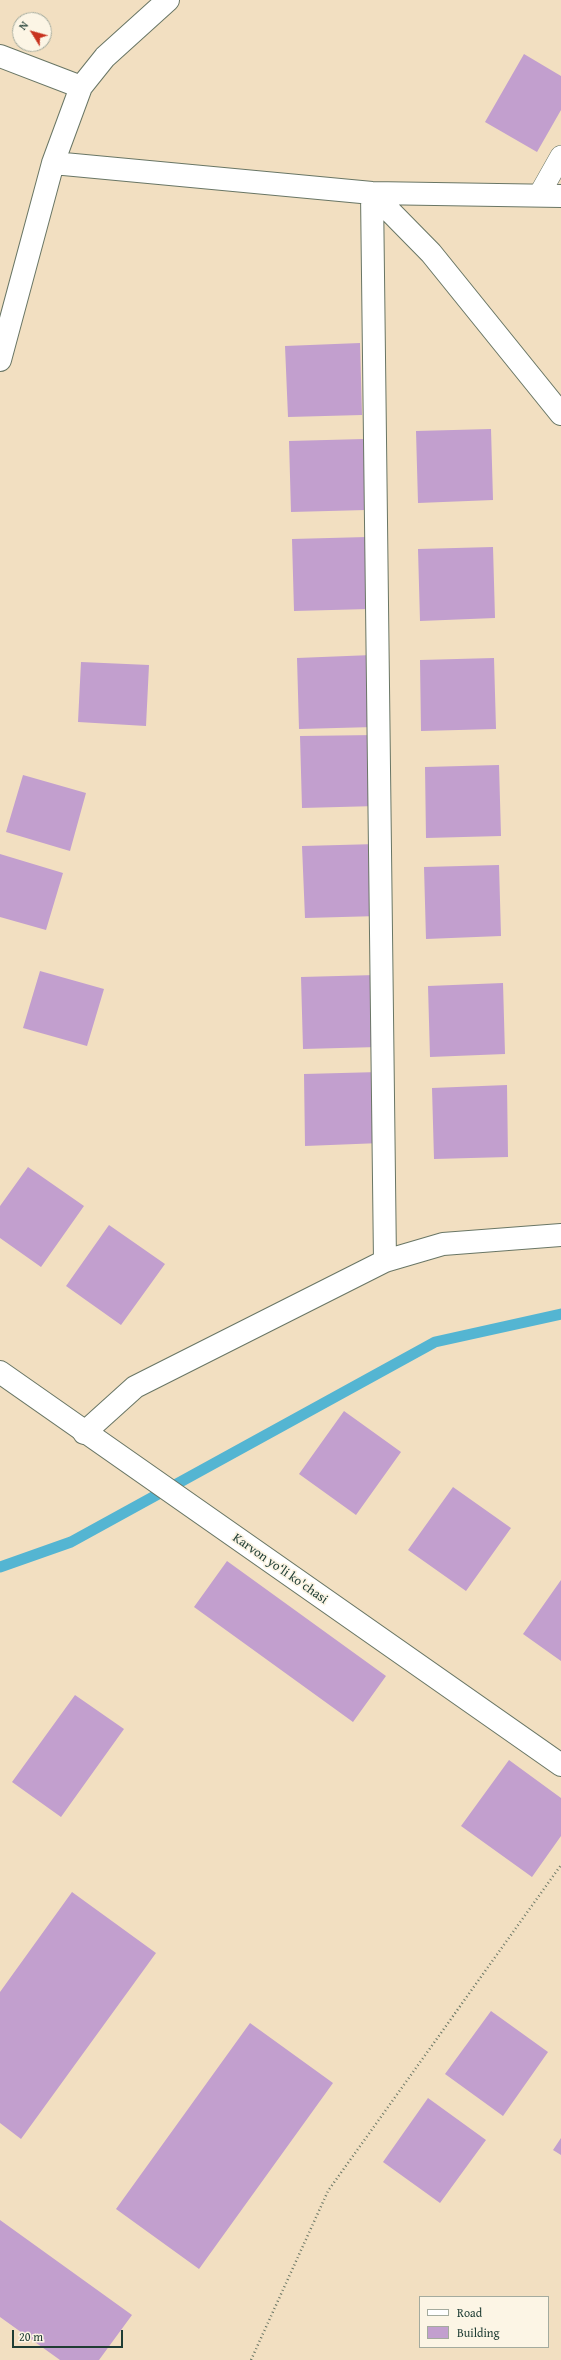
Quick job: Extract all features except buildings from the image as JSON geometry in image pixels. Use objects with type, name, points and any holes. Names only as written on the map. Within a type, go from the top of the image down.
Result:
[{"type":"street","points":[[0,360],[53,163],[81,87],[105,58],[168,0]]},
{"type":"street","points":[[0,56],[81,87]]},
{"type":"street","points":[[53,163],[372,193],[561,196]]},
{"type":"street","points":[[372,193],[431,253],[561,414]]},
{"type":"street","points":[[372,193],[385,1260]]},
{"type":"street","points":[[84,1432],[135,1387],[385,1260],[443,1244],[561,1235]]},
{"type":"street","name":"Karvon yo‘li ko'chasi","points":[[0,1372],[561,1765]]},
{"type":"lane","points":[[539,195],[561,156]]},
{"type":"path","points":[[251,2360],[328,2191],[561,1865]]},
{"type":"waterway","points":[[0,1567],[71,1542],[435,1342],[561,1314]]}]
